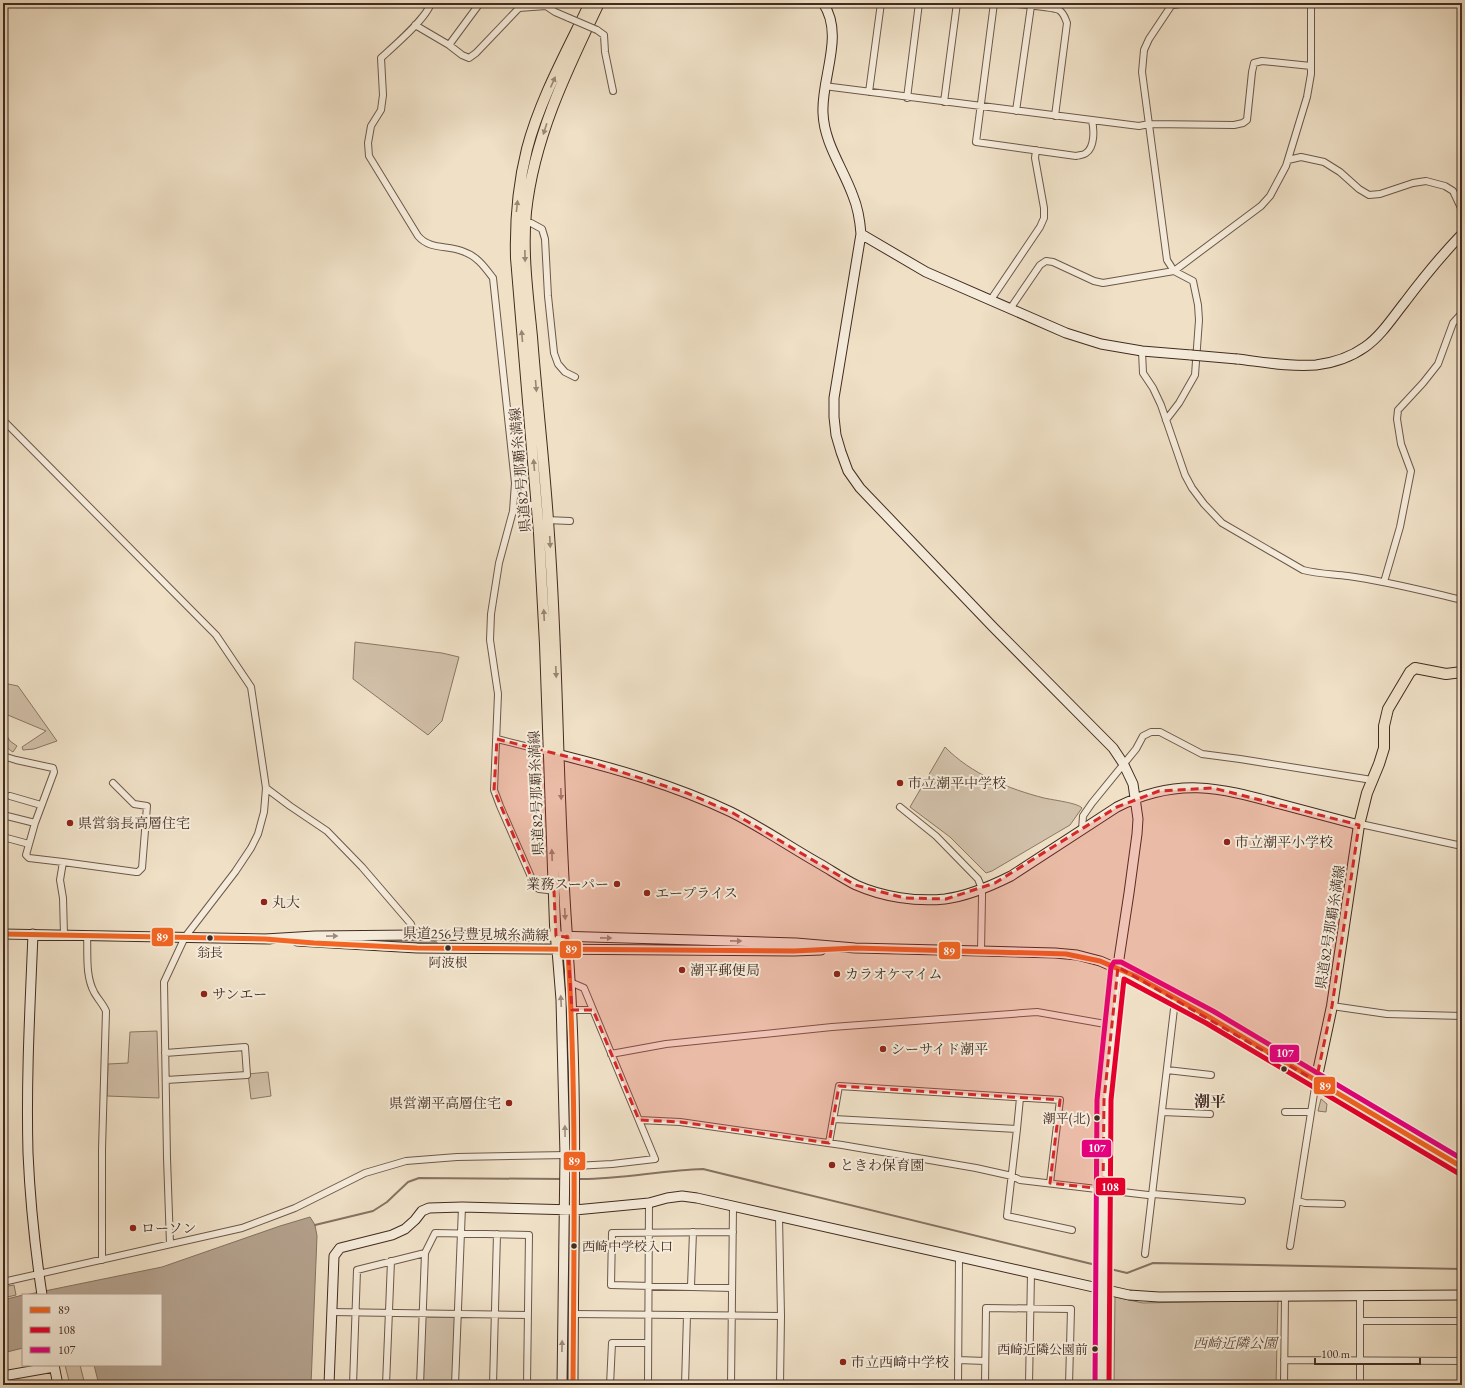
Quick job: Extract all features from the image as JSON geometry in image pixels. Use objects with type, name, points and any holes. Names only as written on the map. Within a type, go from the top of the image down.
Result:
[{"type":"main road","name":"県道82号那覇糸満線","points":[[568,950],[559,891],[549,752],[543,521],[525,258],[521,222],[522,171],[533,129],[556,74],[590,3]]},
{"type":"main road","name":"県道82号那覇糸満線","points":[[521,222],[545,128],[568,70],[599,3]]},
{"type":"main road","name":"県道82号那覇糸満線","points":[[543,521],[556,645],[559,755],[559,891],[556,936],[557,950]]},
{"type":"main road","name":"県道82号那覇糸満線","points":[[1316,1081],[1332,1006],[1359,826],[1372,780],[1384,748],[1384,726],[1388,709],[1410,672],[1415,668],[1446,674],[1462,672]]},
{"type":"street","points":[[431,3],[430,7],[415,25],[381,58],[383,95],[381,110],[371,126],[368,143],[369,156],[423,242],[429,245],[462,250],[472,255],[481,262],[493,278],[515,483],[513,511],[500,563],[491,614],[490,640],[498,694],[494,790],[535,886],[539,889],[559,891]]},
{"type":"street","points":[[449,45],[480,3]]},
{"type":"street","points":[[415,25],[469,58],[476,53],[524,3]]},
{"type":"street","points":[[869,92],[881,3]]},
{"type":"street","points":[[908,98],[919,3]]},
{"type":"street","points":[[944,102],[957,3]]},
{"type":"street","points":[[994,3],[976,142],[1076,156],[1086,154],[1090,148],[1094,129],[1092,121]]},
{"type":"street","points":[[1006,3],[1056,9],[1063,14],[1067,24],[1054,116]]},
{"type":"street","points":[[1166,420],[1179,403],[1196,375],[1199,320],[1198,305],[1192,281],[1174,271],[1167,260],[1142,72],[1142,60],[1144,50],[1149,39],[1173,4],[1188,3]]},
{"type":"street","points":[[1010,309],[1040,265],[1046,261],[1053,262],[1094,281],[1103,283],[1174,271],[1261,206],[1270,196],[1288,160],[1307,98],[1311,74],[1311,3]]},
{"type":"street","points":[[519,8],[549,4],[555,12],[604,34],[605,52],[613,91]]},
{"type":"street","points":[[826,4],[833,36],[831,54],[824,86],[823,114],[825,130],[830,145],[853,196],[859,217],[861,234],[834,398],[836,434],[848,471],[860,488],[908,539],[1113,748],[1133,784],[1138,819],[1137,834],[1118,968],[1104,1100],[1102,1385]]},
{"type":"street","points":[[1016,111],[1030,6]]},
{"type":"street","points":[[824,86],[908,98],[1140,126],[1149,124],[1234,125],[1243,123],[1247,120],[1254,63],[1262,61],[1311,66]]},
{"type":"street","points":[[990,301],[1040,227],[1044,218],[1044,208],[1035,158],[1036,150]]},
{"type":"street","points":[[1288,160],[1301,157],[1324,162],[1340,172],[1359,190],[1369,195],[1380,194],[1426,181],[1445,186],[1453,190],[1462,210]]},
{"type":"street","points":[[521,222],[531,223],[542,229],[545,238],[548,296],[554,353],[558,364],[565,372],[575,377]]},
{"type":"street","points":[[861,234],[926,272],[1066,333],[1101,344],[1142,351],[1297,365],[1316,365],[1333,362],[1350,356],[1364,348],[1380,333],[1439,258],[1462,234]]},
{"type":"street","points":[[1384,582],[1400,527],[1411,471],[1401,444],[1398,410],[1438,364],[1453,323],[1462,313]]},
{"type":"street","points":[[1142,351],[1143,373],[1153,388],[1192,488],[1204,504],[1222,523],[1303,570],[1311,573],[1348,576],[1384,582],[1462,600]]},
{"type":"street","points":[[3,420],[216,635],[251,688],[266,788],[264,812],[258,834],[251,848],[235,872],[185,936],[164,982],[170,1244]]},
{"type":"street","points":[[513,511],[522,506],[542,504]]},
{"type":"street","points":[[543,521],[570,521]]},
{"type":"street","points":[[1082,830],[1084,816],[1136,749],[1143,736],[1151,732],[1160,732],[1202,754],[1372,780]]},
{"type":"street","points":[[497,739],[593,763],[665,784],[733,813],[840,876],[867,889],[891,896],[946,899],[982,889],[1011,876],[1117,807],[1135,798],[1159,791],[1186,787],[1213,788],[1238,792],[1359,826],[1365,825],[1462,846]]},
{"type":"street","points":[[3,756],[53,768],[54,772],[41,805],[26,855],[29,858],[136,872],[140,871],[142,866],[147,806],[134,804],[113,783]]},
{"type":"street","points":[[266,788],[327,831],[362,867],[411,924],[413,935]]},
{"type":"street","points":[[10,796],[41,805]]},
{"type":"street","points":[[900,807],[936,836],[978,879],[982,889],[981,951]]},
{"type":"street","points":[[3,815],[35,823]]},
{"type":"street","points":[[3,837],[29,844]]},
{"type":"street","points":[[63,862],[60,880],[63,898],[64,935]]},
{"type":"street","name":"県道256号豊見城糸満線","points":[[3,934],[185,936],[417,948],[794,951],[855,948]]},
{"type":"street","points":[[33,934],[28,1080],[28,1152],[30,1192],[38,1274],[42,1293]]},
{"type":"street","points":[[87,935],[88,974],[90,984],[106,1011],[102,1149],[102,1260]]},
{"type":"street","name":"県道256号豊見城糸満線","points":[[265,939],[315,936],[556,936],[796,943],[855,948],[1066,954],[1100,961],[1118,968],[1178,1000],[1462,1167]]},
{"type":"street","points":[[557,950],[570,1155],[575,1168],[573,1385]]},
{"type":"street","points":[[562,1385],[565,1170],[570,1155],[572,1010],[568,950]]},
{"type":"street","points":[[570,982],[584,988],[610,1054],[655,1159],[575,1168]]},
{"type":"street","points":[[1145,1254],[1174,1009],[1178,1000]]},
{"type":"street","points":[[1332,1006],[1387,1014],[1462,1016]]},
{"type":"street","points":[[572,1010],[593,1010]]},
{"type":"street","points":[[610,1054],[666,1044],[832,1027],[1037,1012],[1111,1025]]},
{"type":"street","points":[[165,1053],[245,1047],[247,1075],[166,1080]]},
{"type":"street","points":[[1167,1070],[1211,1075]]},
{"type":"street","points":[[1290,1246],[1316,1081]]},
{"type":"street","points":[[829,1143],[839,1086],[1060,1100],[1050,1183]]},
{"type":"street","points":[[1020,1098],[1007,1216],[1072,1230]]},
{"type":"street","points":[[1162,1112],[1210,1114]]},
{"type":"street","points":[[1285,1112],[1311,1112]]},
{"type":"street","points":[[834,1119],[1017,1129]]},
{"type":"street","points":[[639,1120],[680,1122],[829,1143],[1012,1176],[1020,1180],[1148,1195],[1153,1194],[1242,1201]]},
{"type":"street","points":[[3,1282],[242,1228],[295,1208],[365,1173],[406,1160],[457,1157],[570,1155]]},
{"type":"street","points":[[329,1385],[334,1256],[340,1248],[392,1235],[404,1229],[415,1220],[422,1211],[429,1208],[462,1207],[575,1210],[649,1203],[682,1196],[1130,1295],[1159,1297],[1462,1295]]},
{"type":"street","points":[[1298,1201],[1305,1203],[1342,1204]]},
{"type":"street","points":[[648,1385],[649,1203]]},
{"type":"street","points":[[455,1385],[462,1207]]},
{"type":"street","points":[[731,1385],[733,1207]]},
{"type":"street","points":[[779,1217],[781,1316],[780,1385]]},
{"type":"street","points":[[691,1286],[693,1232]]},
{"type":"street","points":[[732,1288],[611,1285],[612,1233],[733,1232]]},
{"type":"street","points":[[420,1385],[425,1253],[435,1233],[529,1235],[527,1385]]},
{"type":"street","points":[[493,1385],[497,1234]]},
{"type":"street","points":[[353,1385],[357,1270],[425,1253]]},
{"type":"street","points":[[958,1385],[960,1258]]},
{"type":"street","points":[[386,1385],[391,1261]]},
{"type":"street","points":[[1029,1385],[1031,1273]]},
{"type":"street","points":[[1284,1385],[1285,1296]]},
{"type":"street","points":[[1360,1296],[1360,1385]]},
{"type":"street","points":[[985,1385],[986,1308],[1071,1309],[1070,1385]]},
{"type":"street","points":[[331,1312],[528,1315]]},
{"type":"street","points":[[573,1314],[781,1316]]},
{"type":"street","points":[[685,1385],[687,1315]]},
{"type":"street","points":[[1360,1321],[1462,1321]]},
{"type":"street","points":[[610,1385],[612,1343],[648,1343]]},
{"type":"street","points":[[958,1360],[985,1361]]},
{"type":"street","points":[[1284,1360],[1462,1361]]},
{"type":"street","points":[[3,1376],[54,1366],[58,1385]]},
{"type":"highlighted area","points":[[497,739],[593,763],[687,793],[733,813],[855,885],[905,898],[946,899],[995,883],[1117,807],[1159,791],[1213,788],[1359,825],[1332,1006],[1316,1081],[1118,967],[1104,1100],[1103,1189],[1050,1183],[1060,1100],[839,1086],[829,1143],[680,1122],[639,1120],[593,1010],[572,1010],[567,937],[556,936],[554,891],[535,886],[494,790]]},
{"type":"green space","points":[[355,642],[442,653],[459,657],[442,721],[428,735],[353,679]]},
{"type":"green space","points":[[3,683],[18,686],[57,741],[34,749],[23,750],[22,747],[46,731],[3,713]]},
{"type":"green space","points":[[3,730],[10,741],[17,746],[13,752],[7,748],[4,743]]},
{"type":"green space","points":[[945,747],[955,757],[979,773],[1004,785],[1044,798],[1071,803],[1082,808],[1070,825],[992,871],[986,873],[950,837],[910,807]]},
{"type":"green space","points":[[420,939],[437,943],[363,940]]},
{"type":"green space","points":[[157,1031],[159,1098],[107,1096],[108,1064],[128,1063],[130,1032]]},
{"type":"green space","points":[[268,1072],[271,1096],[251,1099],[248,1074]]},
{"type":"green space","points":[[1321,1099],[1327,1104],[1326,1112],[1318,1111]]},
{"type":"green space","points":[[14,1285],[16,1295],[3,1298],[3,1287]]},
{"type":"green space","name":"西崎近隣公園","points":[[1115,1297],[1143,1303],[1278,1300],[1276,1385],[1114,1385]]},
{"type":"green space","points":[[425,1317],[455,1317],[453,1385],[423,1385]]},
{"type":"green space","points":[[65,1366],[80,1366],[85,1385],[70,1385]]},
{"type":"shaded area","points":[[310,1217],[315,1225],[317,1236],[311,1385],[99,1385],[94,1366],[162,1366],[162,1294],[30,1294],[162,1267]]},
{"type":"shaded area","points":[[22,1295],[22,1348],[3,1353],[3,1300]]},
{"type":"waterway","points":[[577,1179],[608,1178],[703,1169],[1100,1266]]},
{"type":"waterway","points":[[315,1225],[373,1211],[387,1202],[408,1182],[419,1178],[563,1179]]},
{"type":"waterway","points":[[1106,1268],[1127,1273],[1153,1263],[1462,1269]]},
{"type":"transit line","name":"89","points":[[3,934],[265,939],[417,948],[794,951],[855,948],[1066,954],[1100,961],[1135,976],[1209,1017],[1462,1167]]},
{"type":"transit line","name":"89","points":[[567,937],[574,1105],[573,1385]]},
{"type":"transit line","name":"107","points":[[1095,1385],[1097,1100],[1111,967],[1114,962],[1121,962],[1213,1011],[1462,1159]]},
{"type":"transit line","name":"108","points":[[1109,1385],[1111,1100],[1124,979],[1206,1023],[1458,1173]]},
{"type":"place","name":"市立潮平中学校","points":[[900,783]]},
{"type":"place","name":"県営翁長高層住宅","points":[[70,823]]},
{"type":"place","name":"市立潮平小学校","points":[[1227,842]]},
{"type":"place","name":"業務スーパー","points":[[617,884]]},
{"type":"place","name":"エープライス","points":[[647,893]]},
{"type":"place","name":"丸大","points":[[264,902]]},
{"type":"place","name":"翁長","points":[[210,938]]},
{"type":"place","name":"阿波根","points":[[448,948]]},
{"type":"place","name":"潮平郵便局","points":[[682,970]]},
{"type":"place","name":"カラオケマイム","points":[[837,974]]},
{"type":"place","name":"サンエー","points":[[204,994]]},
{"type":"place","name":"シーサイド潮平","points":[[883,1049]]},
{"type":"place","name":"県営潮平高層住宅","points":[[509,1103]]},
{"type":"place","name":"潮平(北)","points":[[1097,1118]]},
{"type":"place","name":"ときわ保育園","points":[[832,1165]]},
{"type":"place","name":"ローソン","points":[[133,1228]]},
{"type":"place","name":"西崎中学校入口","points":[[574,1246]]},
{"type":"place","name":"西崎近隣公園前","points":[[1095,1349]]},
{"type":"place","name":"市立西崎中学校","points":[[843,1362]]},
{"type":"district","name":"潮平","points":[[1210,1101]]}]
